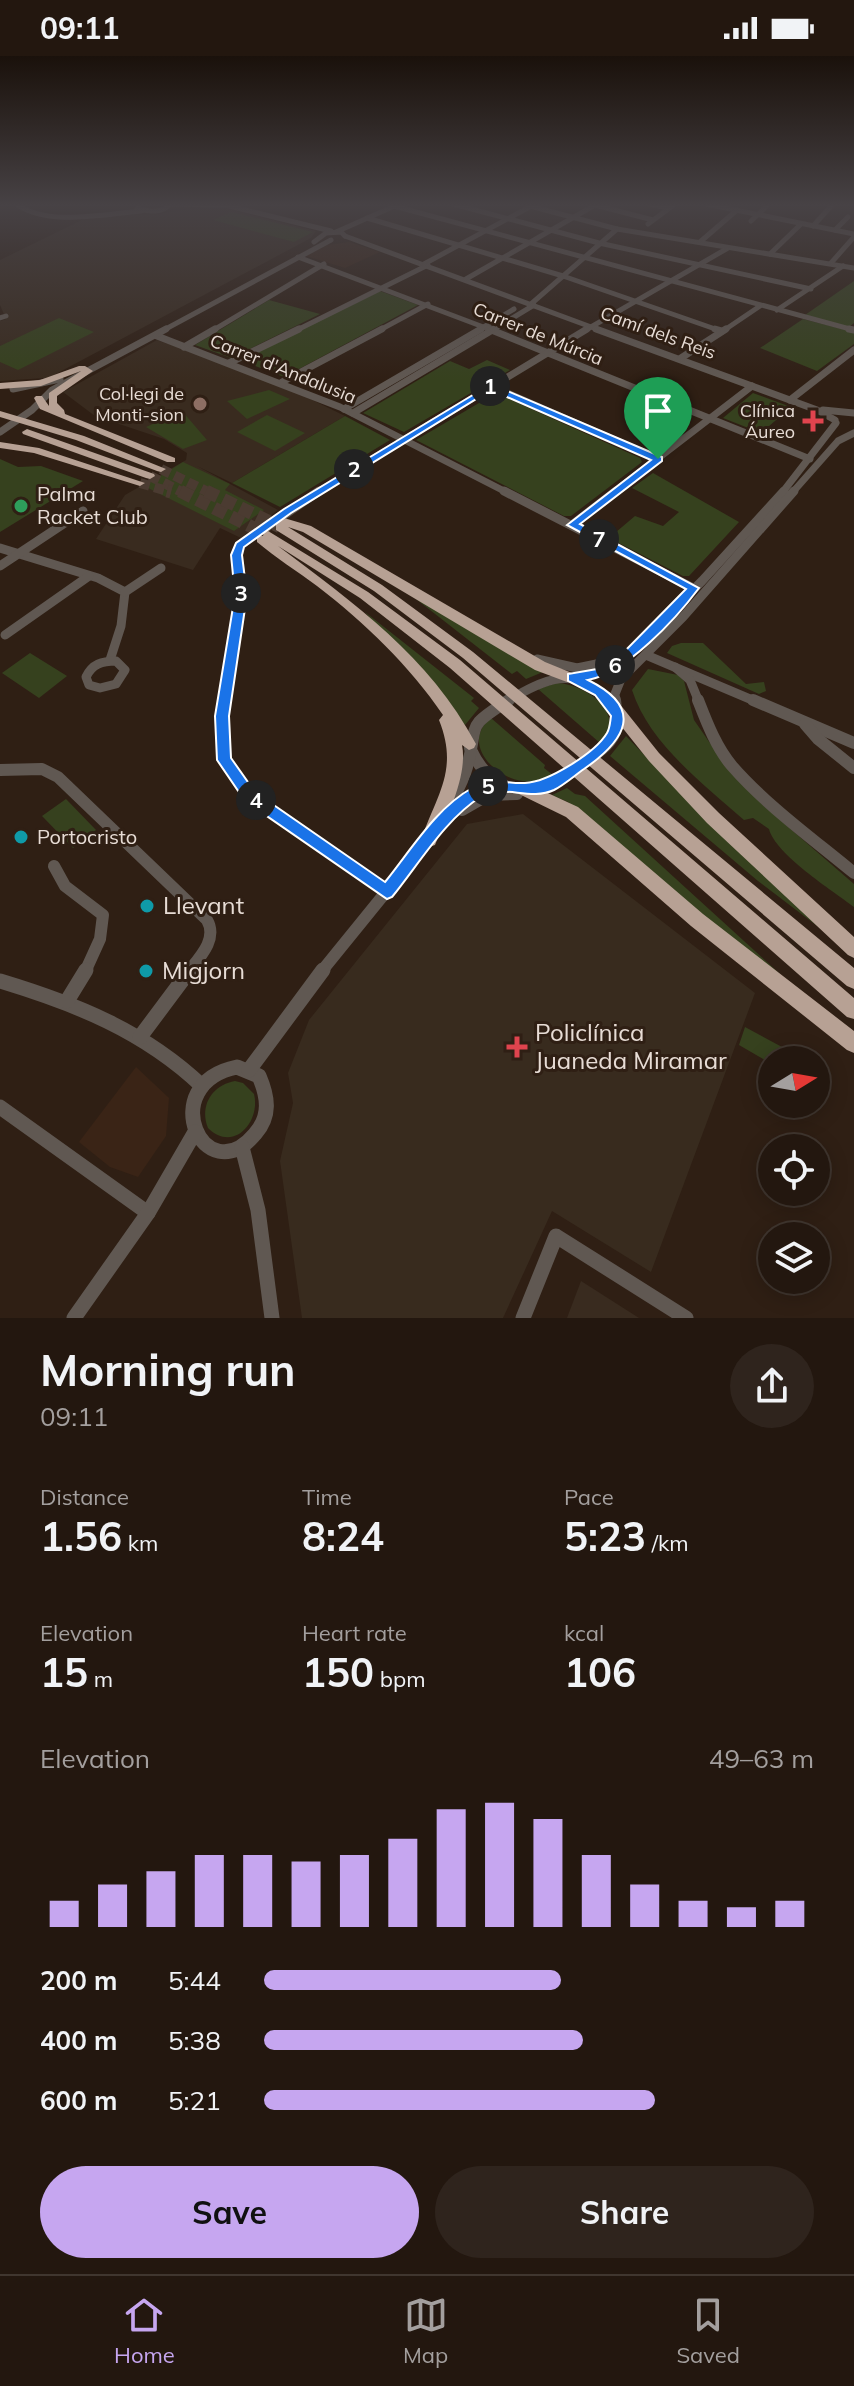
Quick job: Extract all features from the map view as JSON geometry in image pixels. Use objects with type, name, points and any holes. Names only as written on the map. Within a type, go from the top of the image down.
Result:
[{"type":"highway","points":[[5,388],[41,383],[85,370]]},
{"type":"highway","points":[[85,370],[56,391],[51,401],[63,413],[101,431]]},
{"type":"highway","points":[[39,401],[54,413],[171,460]]},
{"type":"highway","points":[[0,414],[80,438],[161,469]]},
{"type":"highway","points":[[0,424],[71,446],[145,479],[50,454],[0,446]]},
{"type":"highway","points":[[276,527],[307,529],[540,666],[570,677]]},
{"type":"highway","points":[[276,527],[344,601],[411,666],[448,711],[470,746]]},
{"type":"highway","points":[[276,527],[368,581],[468,655],[854,980]]},
{"type":"highway","points":[[276,527],[455,664],[854,1010]]},
{"type":"highway","points":[[411,666],[444,716],[458,750],[454,778],[440,806],[429,840]]},
{"type":"highway","points":[[614,709],[654,757],[713,818],[854,949]]},
{"type":"highway","points":[[524,789],[572,812],[641,873],[854,1043]]},
{"type":"street","points":[[0,432],[29,413],[52,390],[272,263]]},
{"type":"street","points":[[85,370],[157,336],[287,263]]},
{"type":"street","name":"Carrer de Múrcia","points":[[320,263],[810,459]]},
{"type":"street","name":"Camí dels Reis","points":[[423,263],[817,410],[854,433]]},
{"type":"street","points":[[466,279],[494,263]]},
{"type":"street","points":[[519,263],[722,331]]},
{"type":"street","points":[[348,411],[492,330],[530,304],[577,263]]},
{"type":"street","points":[[596,263],[854,330]]},
{"type":"street","points":[[687,263],[811,289]]},
{"type":"street","points":[[387,892],[250,796],[224,760],[222,716],[241,595],[236,555],[239,546],[276,527],[402,440],[700,263]]},
{"type":"street","points":[[831,263],[854,268]]},
{"type":"street","points":[[184,347],[324,264]]},
{"type":"street","points":[[229,363],[426,264]]},
{"type":"street","points":[[777,310],[843,266]]},
{"type":"street","points":[[282,382],[428,304]]},
{"type":"street","points":[[348,411],[484,327],[530,304]]},
{"type":"street","points":[[681,358],[760,306]]},
{"type":"street","name":"Carrer d'Andalusia","points":[[157,336],[282,382],[348,411],[693,588]]},
{"type":"street","points":[[790,400],[854,350]]},
{"type":"street","points":[[491,386],[658,459]]},
{"type":"street","points":[[572,525],[752,386]]},
{"type":"street","points":[[5,388],[32,393],[39,401]]},
{"type":"street","name":"Camí dels Reis","points":[[817,410],[850,413]]},
{"type":"street","points":[[446,818],[467,767],[476,724],[533,684],[600,673],[631,653],[836,429],[837,415],[850,413]]},
{"type":"street","points":[[249,1070],[305,992],[446,818],[479,791],[492,785],[541,788],[559,780],[603,749],[616,732],[614,709],[618,685],[779,511],[838,441],[854,433]]},
{"type":"street","points":[[0,566],[83,511]]},
{"type":"street","points":[[0,548],[89,576],[125,592]]},
{"type":"street","points":[[110,660],[119,635],[125,592],[161,568]]},
{"type":"street","points":[[5,635],[89,576]]},
{"type":"street","points":[[495,639],[537,659],[565,667],[594,667],[631,653]]},
{"type":"street","points":[[646,655],[854,743]]},
{"type":"street","points":[[675,667],[690,680],[706,725],[732,766],[783,814],[854,873]]},
{"type":"street","points":[[570,677],[594,688],[614,709]]},
{"type":"street","points":[[802,721],[818,739],[854,768]]},
{"type":"street","points":[[470,746],[485,773],[506,786]]},
{"type":"street","points":[[0,770],[42,769],[58,777],[205,915],[211,927],[209,944],[140,1037]]},
{"type":"street","points":[[446,818],[495,794],[531,797],[568,815],[641,873]]},
{"type":"street","points":[[54,866],[65,886],[103,915],[104,930],[93,958],[67,1001]]},
{"type":"street","points":[[0,981],[67,1001],[119,1024],[202,1086]]},
{"type":"street","points":[[237,1067],[249,1070],[259,1076],[269,1099],[263,1126],[242,1147],[220,1151],[201,1142],[195,1132],[192,1109],[202,1086],[224,1069],[237,1067]]},
{"type":"street","points":[[1,1108],[148,1213]]},
{"type":"street","points":[[74,1318],[148,1213],[195,1132]]},
{"type":"street","points":[[242,1147],[252,1177],[272,1318]]},
{"type":"street","points":[[523,1318],[556,1236],[686,1318]]},
{"type":"shaded area","points":[[0,263],[264,263],[46,378],[0,381],[0,321],[6,319],[0,305]]},
{"type":"shaded area","points":[[328,263],[356,263],[345,268]]},
{"type":"shaded area","name":"Col·legi de Monti-sion","points":[[157,340],[278,383],[345,416],[232,483],[197,466],[278,510],[241,538],[220,528],[193,570],[96,539],[125,495],[186,460],[187,453],[164,439],[95,416],[63,392]]},
{"type":"shaded area","name":"Policlínica Juaneda Miramar","points":[[523,814],[755,993],[651,1272],[552,1211],[503,1318],[302,1318],[280,1161],[293,1103],[288,1073],[309,1020],[467,824]]},
{"type":"shaded area","points":[[136,1067],[169,1098],[166,1136],[138,1177],[110,1167],[79,1142]]},
{"type":"shaded area","points":[[581,1281],[639,1318],[567,1318]]},
{"type":"green space","points":[[854,281],[854,323],[849,327],[805,315]]},
{"type":"green space","points":[[380,291],[418,305],[284,377],[240,360]]},
{"type":"green space","points":[[269,300],[320,314],[231,358],[195,345]]},
{"type":"green space","points":[[59,318],[94,332],[18,370],[0,362],[0,346]]},
{"type":"green space","points":[[803,319],[854,332],[854,344],[817,371],[760,348]]},
{"type":"green space","points":[[487,360],[510,370],[404,432],[363,413],[450,361],[469,369]]},
{"type":"green space","points":[[269,390],[290,399],[247,419],[227,401]]},
{"type":"green space","points":[[496,393],[640,458],[642,462],[571,516],[564,516],[416,440]]},
{"type":"green space","points":[[753,393],[791,407],[761,433],[723,418]]},
{"type":"green space","points":[[182,411],[207,440],[183,449],[146,427]]},
{"type":"green space","points":[[267,415],[305,433],[275,451],[237,432]]},
{"type":"green space","points":[[345,416],[390,440],[280,507],[232,483]]},
{"type":"green space","name":"Palma Racket Club","points":[[0,459],[18,467],[41,466],[83,481],[0,532]]},
{"type":"green space","points":[[183,462],[230,484],[225,490],[264,510],[234,531],[144,486]]},
{"type":"green space","points":[[653,473],[739,522],[689,576],[683,576],[609,538],[635,516],[663,526],[679,512],[632,488]]},
{"type":"green space","points":[[407,592],[543,672],[526,679],[517,671],[512,674]]},
{"type":"green space","points":[[365,612],[474,698],[471,701],[479,708],[465,725]]},
{"type":"green space","points":[[703,643],[746,684],[764,682],[766,691],[759,694],[667,653],[672,646]]},
{"type":"green space","points":[[30,653],[67,676],[39,698],[2,673]]},
{"type":"green space","points":[[648,669],[678,675],[684,681],[694,720],[730,772],[764,806],[854,884],[854,907],[793,860],[769,829],[753,818],[744,820],[664,745],[640,709],[632,690]]},
{"type":"green space","points":[[557,683],[580,689],[600,702],[609,722],[608,732],[600,743],[538,689]]},
{"type":"green space","points":[[491,718],[553,775],[522,781],[492,766],[484,757],[479,737]]},
{"type":"green space","points":[[626,736],[726,840],[821,929],[758,881],[610,756]]},
{"type":"green space","points":[[567,788],[585,796],[779,973],[744,951],[568,802],[552,795]]},
{"type":"green space","points":[[66,799],[96,830],[73,848],[42,816]]},
{"type":"green space","points":[[745,1027],[780,1046],[758,1046],[758,1056],[739,1045]]},
{"type":"green space","points":[[235,1081],[243,1083],[254,1094],[253,1115],[243,1131],[235,1136],[217,1135],[208,1128],[207,1105],[214,1092]]},
{"type":"tunnel","points":[[161,469],[210,493]]},
{"type":"tunnel","points":[[150,476],[268,535]]},
{"type":"tunnel","points":[[140,483],[171,492],[167,491]]},
{"type":"tunnel","points":[[206,491],[280,527]]},
{"type":"place","name":"Col·legi de Monti-sion","points":[[200,404]]},
{"type":"place","name":"Clínica Áureo","points":[[813,421]]},
{"type":"place","name":"Palma Racket Club","points":[[21,506]]},
{"type":"place","name":"Portocristo","points":[[21,837]]},
{"type":"place","name":"Llevant","points":[[147,906]]},
{"type":"place","name":"Migjorn","points":[[146,971]]},
{"type":"place","name":"Policlínica Juaneda Miramar","points":[[517,1047]]},
{"type":"route","points":[[491,386],[658,459],[572,525],[693,588],[625,658],[600,673],[572,678],[600,691],[614,708],[618,726],[603,749],[549,785],[524,789],[492,785],[475,793],[446,818],[387,892],[250,796],[224,760],[222,716],[241,595],[236,555],[239,546],[287,511],[491,386]]}]
